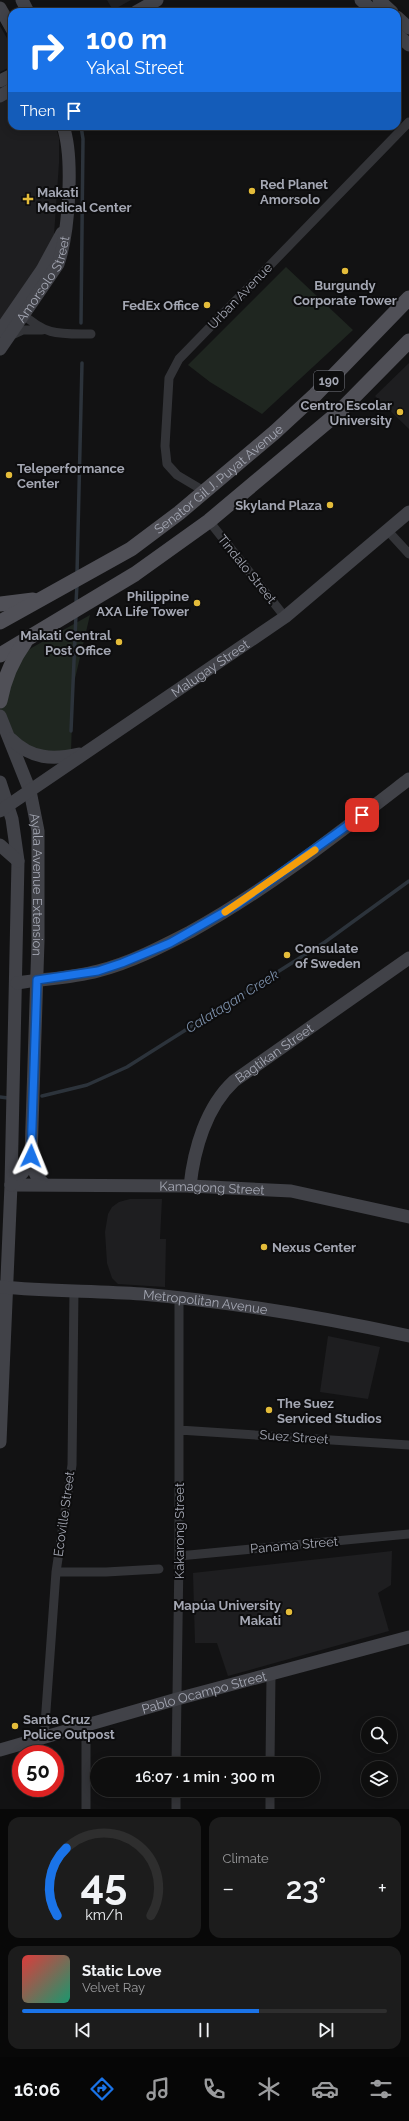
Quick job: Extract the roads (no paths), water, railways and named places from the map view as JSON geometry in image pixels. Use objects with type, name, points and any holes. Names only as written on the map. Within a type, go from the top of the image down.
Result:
[{"type":"main road","points":[[143,8],[157,0]]},
{"type":"main road","points":[[361,0],[370,8]]},
{"type":"main road","points":[[379,0],[388,8]]},
{"type":"main road","points":[[0,8],[8,22]]},
{"type":"main road","points":[[401,21],[409,28]]},
{"type":"main road","points":[[401,38],[409,45]]},
{"type":"main road","name":"Amorsolo Street","points":[[0,349],[5,334],[20,312],[66,227],[69,154],[64,130]]},
{"type":"main road","name":"Senator Gil J. Puyat Avenue","points":[[0,622],[48,597],[131,549],[276,432],[315,395],[409,298]]},
{"type":"main road","name":"Senator Gil J. Puyat Avenue","points":[[0,655],[135,574],[209,521],[339,412],[409,341]]},
{"type":"main road","name":"Malugay Street","points":[[4,808],[285,617],[409,512]]},
{"type":"main road","points":[[0,604],[23,603],[48,597]]},
{"type":"main road","points":[[0,701],[6,677],[12,664],[28,639]]},
{"type":"main road","name":"Ayala Avenue Extension","points":[[0,716],[30,791],[38,831],[37,980],[31,1156],[34,1172],[44,1184]]},
{"type":"main road","points":[[9,736],[19,747],[41,757],[62,758],[88,752]]},
{"type":"main road","points":[[17,983],[98,971],[128,961],[170,943],[245,900],[346,828],[409,779]]},
{"type":"main road","name":"Ayala Avenue Extension","points":[[0,782],[4,808],[18,861],[17,983],[11,1185],[3,1287],[0,1442]]},
{"type":"main road","points":[[0,845],[18,861]]},
{"type":"main road","name":"Bagtikan Street","points":[[190,1186],[192,1165],[198,1145],[212,1110],[221,1093],[234,1081],[409,958]]},
{"type":"main road","name":"Ayala Avenue Extension","points":[[11,1185],[23,1172],[31,1156]]},
{"type":"main road","name":"Kamagong Street","points":[[11,1185],[190,1186],[291,1191],[409,1217]]},
{"type":"main road","name":"Metropolitan Avenue","points":[[3,1287],[74,1290],[179,1298],[287,1311],[409,1336]]},
{"type":"main road","name":"Pablo Ocampo Street","points":[[0,1750],[177,1699],[409,1637]]},
{"type":"street","name":"Urban Avenue","points":[[204,491],[177,475],[167,464],[165,446],[169,378],[179,359],[409,122]]},
{"type":"street","points":[[20,312],[44,330]]},
{"type":"street","points":[[5,334],[23,330],[44,330],[61,335],[91,334]]},
{"type":"street","name":"Tindalo Street","points":[[209,521],[285,617]]},
{"type":"street","points":[[388,531],[409,554]]},
{"type":"street","name":"Ecoville Street","points":[[44,1738],[56,1572],[72,1465],[74,1290]]},
{"type":"street","name":"Kakarong Street","points":[[176,1757],[179,1556],[179,1298]]},
{"type":"street","name":"Suez Street","points":[[179,1430],[409,1445]]},
{"type":"street","name":"Panama Street","points":[[179,1556],[409,1534]]},
{"type":"street","points":[[56,1572],[106,1572],[159,1569]]},
{"type":"street","points":[[270,1757],[272,1674]]},
{"type":"street","points":[[86,1725],[86,1809]]},
{"type":"street","points":[[176,1797],[176,1809]]},
{"type":"street","points":[[270,1797],[270,1809]]},
{"type":"waterway","points":[[81,323],[83,139],[82,130]]},
{"type":"waterway","points":[[77,574],[82,363]]},
{"type":"waterway","points":[[76,604],[77,584]]},
{"type":"waterway","points":[[71,731],[76,614]]},
{"type":"waterway","name":"Calatagan Creek","points":[[42,1096],[87,1085],[127,1067],[325,942],[409,881]]},
{"type":"waterway","name":"Calatagan Creek","points":[[0,1097],[8,1098]]},
{"type":"place","name":"Red Planet Amorsolo","points":[[252,191]]},
{"type":"place","name":"Makati Medical Center","points":[[28,199]]},
{"type":"place","name":"Burgundy Corporate Tower","points":[[345,271]]},
{"type":"place","name":"FedEx Office","points":[[207,305]]},
{"type":"place","name":"Centro Escolar University","points":[[400,412]]},
{"type":"place","name":"Teleperformance Center","points":[[9,475]]},
{"type":"place","name":"Skyland Plaza","points":[[330,505]]},
{"type":"place","name":"Philippine AXA Life Tower","points":[[197,603]]},
{"type":"place","name":"Makati Central Post Office","points":[[119,642]]},
{"type":"place","name":"Consulate of Sweden","points":[[287,955]]},
{"type":"place","name":"Nexus Center","points":[[264,1247]]},
{"type":"place","name":"The Suez Serviced Studios","points":[[269,1410]]},
{"type":"place","name":"Mapúa University Makati","points":[[289,1612]]},
{"type":"place","name":"Santa Cruz Police Outpost","points":[[15,1726]]}]
